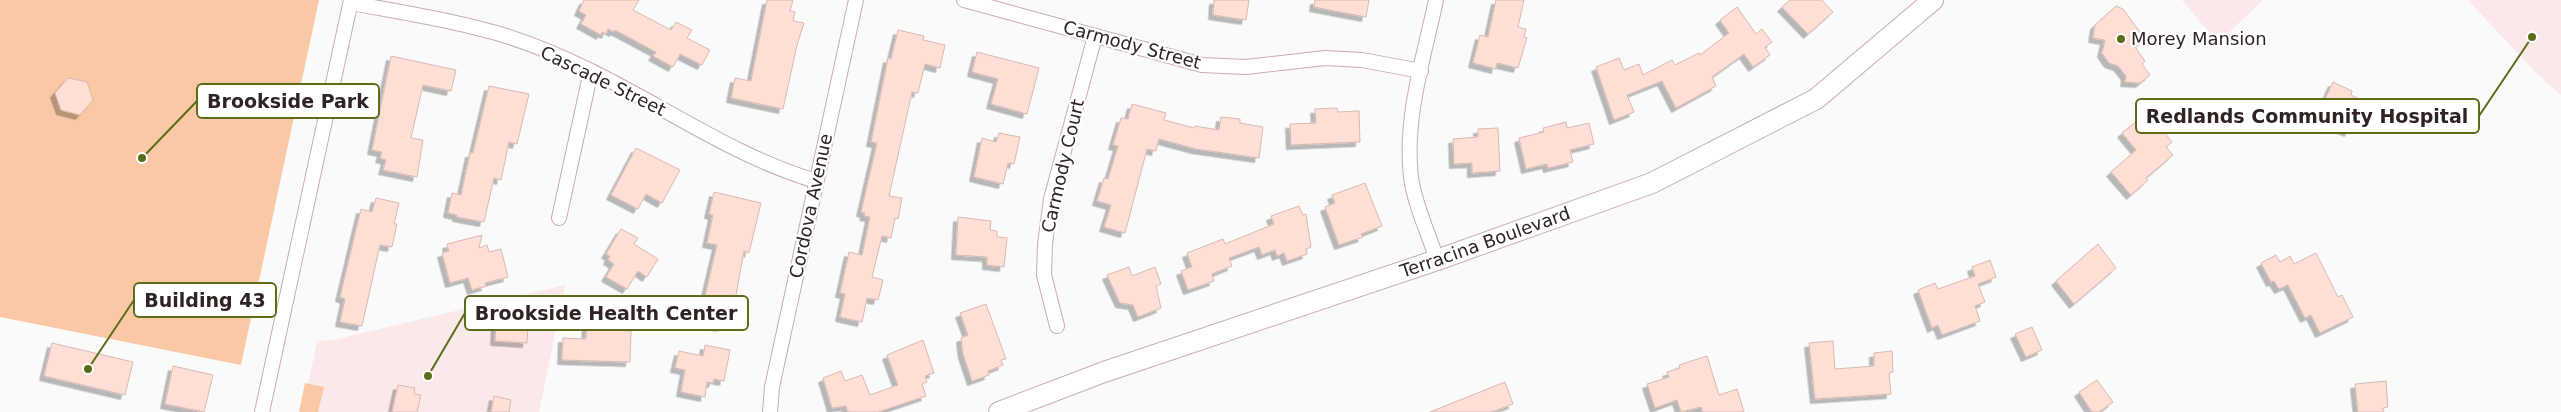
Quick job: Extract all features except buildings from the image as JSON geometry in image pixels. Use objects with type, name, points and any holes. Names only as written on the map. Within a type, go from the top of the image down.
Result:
[{"type":"main road","name":"Terracina Boulevard","points":[[999,412],[1104,372],[1437,260],[1652,183],[1816,99],[1932,0]]},
{"type":"street","name":"Cordova Avenue","points":[[770,412],[772,388],[856,0]]},
{"type":"street","name":"Carmody Street","points":[[964,0],[1202,65],[1246,67],[1326,58],[1362,60],[1421,71]]},
{"type":"street","points":[[1436,0],[1414,106],[1409,151],[1411,179],[1437,260]]},
{"type":"street","name":"Cascade Street","points":[[351,2],[482,29],[539,48],[591,72],[746,156],[783,172],[816,181]]},
{"type":"street","points":[[262,412],[351,2]]},
{"type":"street","name":"Carmody Court","points":[[1056,326],[1044,275],[1045,244],[1051,199],[1095,36]]},
{"type":"street","points":[[559,218],[591,72]]},
{"type":"shaded area","points":[[0,0],[319,0],[241,365],[0,317]]},
{"type":"shaded area","points":[[2182,0],[2263,0],[2218,43]]},
{"type":"shaded area","points":[[2468,0],[2561,0],[2561,95],[2536,73]]},
{"type":"shaded area","points":[[565,285],[539,412],[303,412],[317,341],[333,340]]},
{"type":"shaded area","points":[[305,383],[324,387],[318,412],[299,412]]},
{"type":"place","name":"Redlands Community Hospital","points":[[2532,37]]},
{"type":"place","name":"Morey Mansion","points":[[2121,39]]},
{"type":"place","name":"Brookside Park","points":[[142,158]]},
{"type":"place","name":"Building 43","points":[[88,369]]},
{"type":"place","name":"Brookside Health Center","points":[[428,376]]}]
